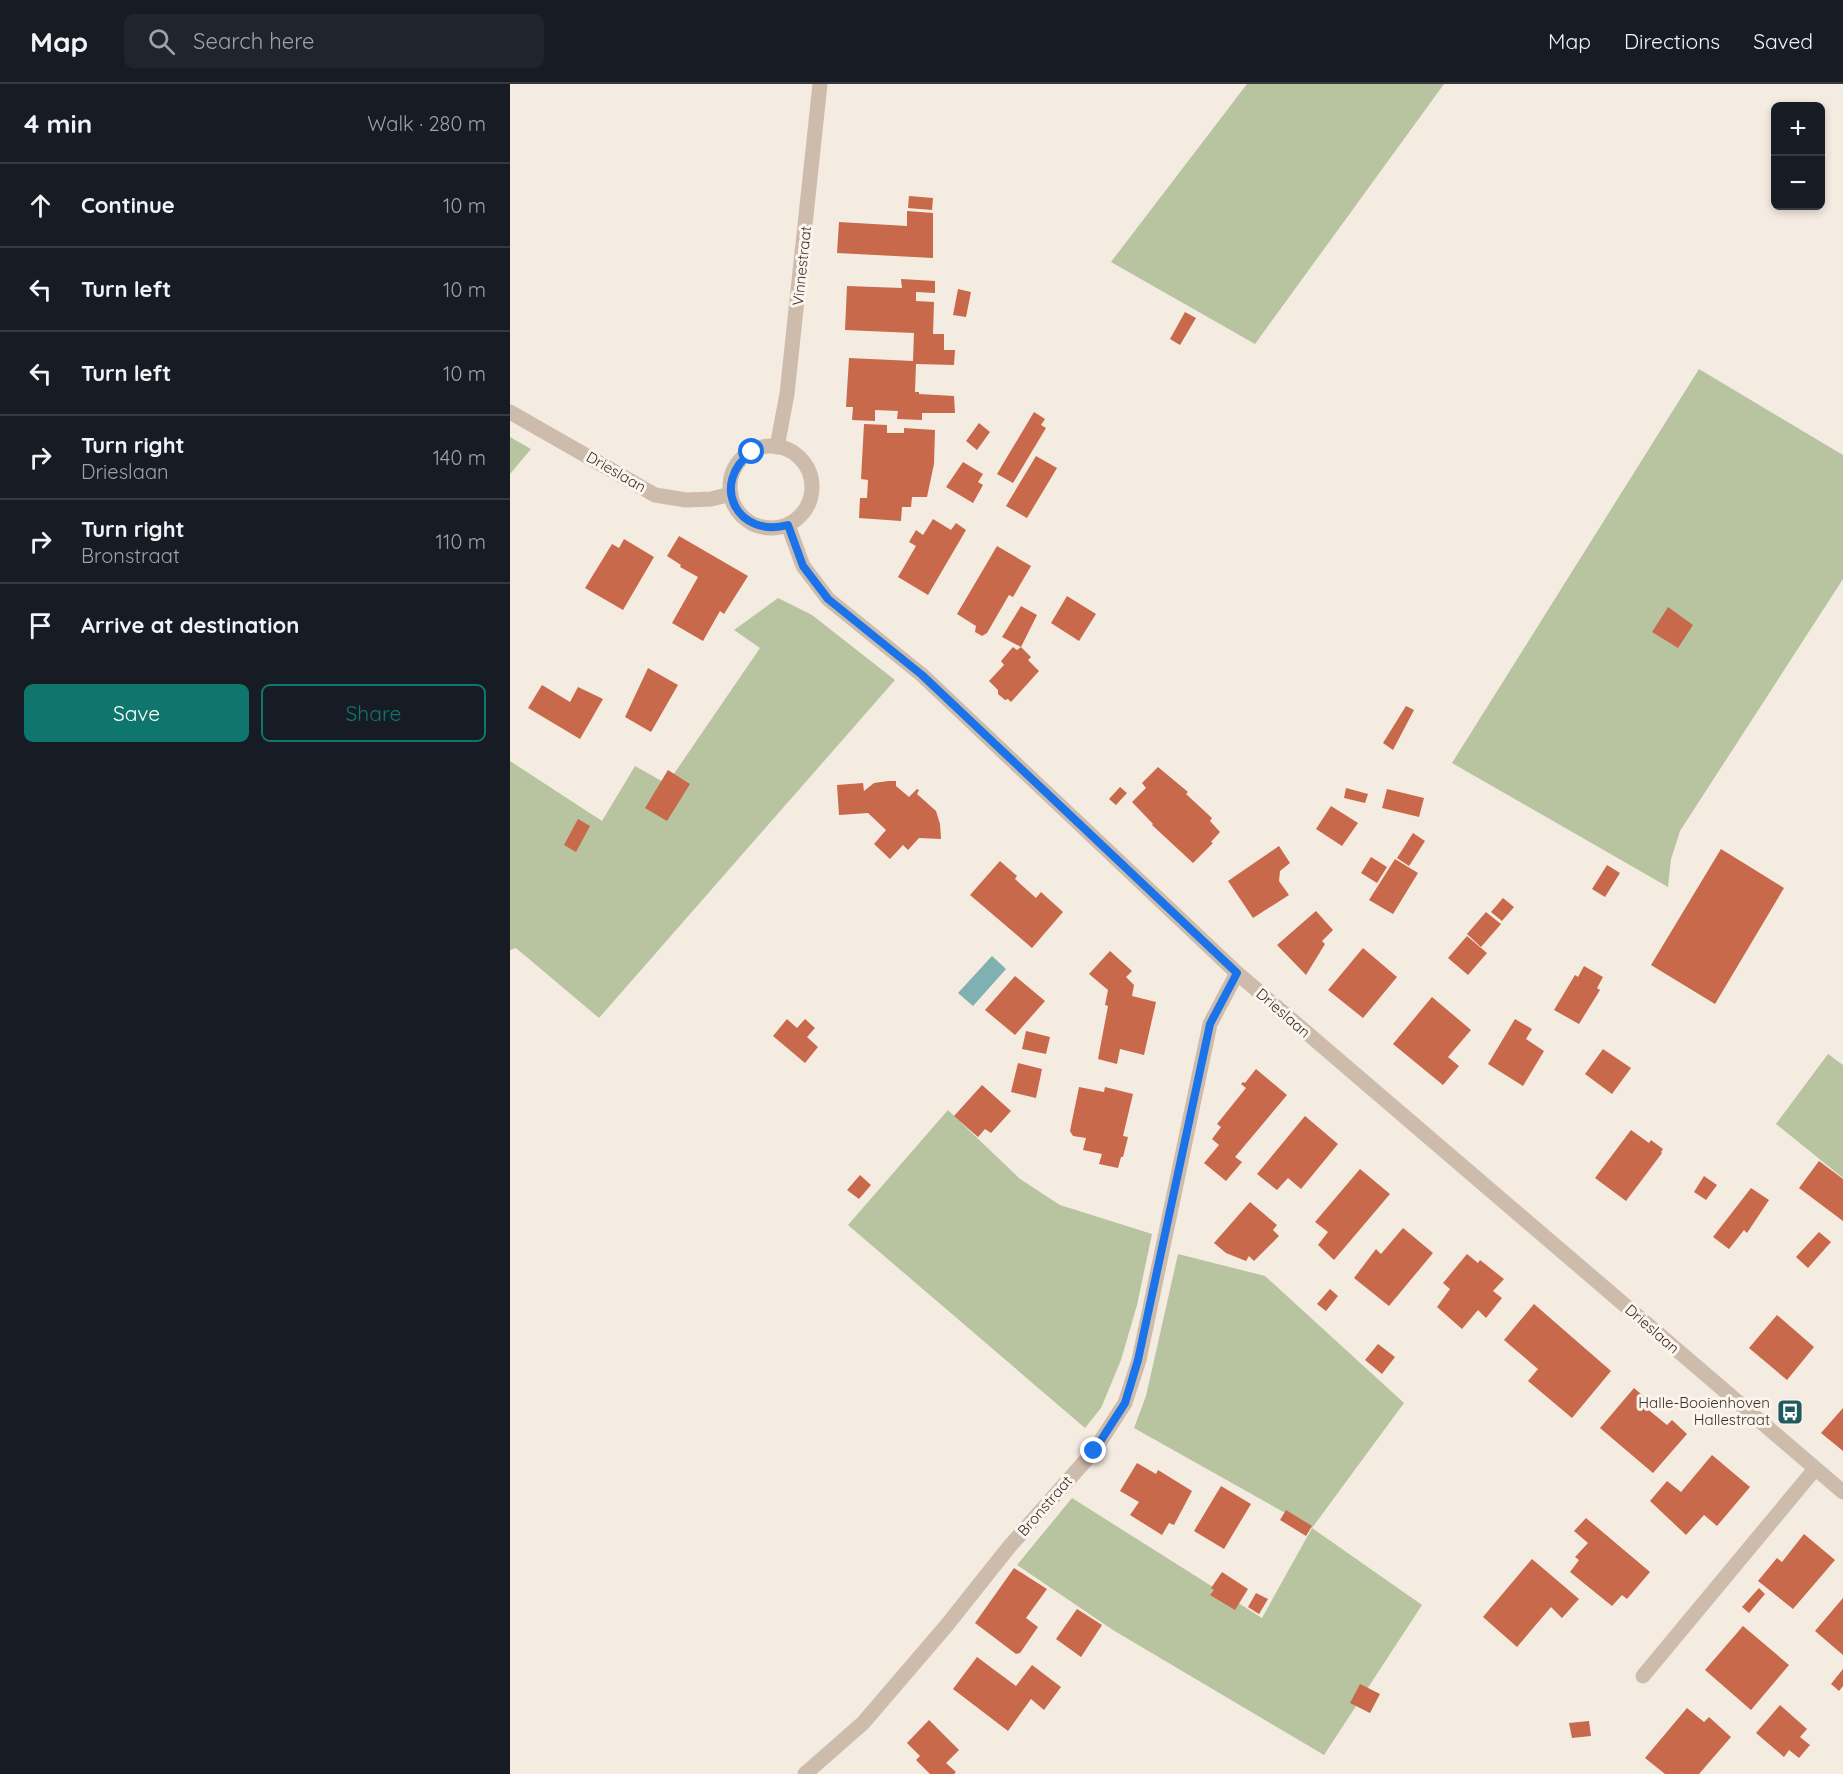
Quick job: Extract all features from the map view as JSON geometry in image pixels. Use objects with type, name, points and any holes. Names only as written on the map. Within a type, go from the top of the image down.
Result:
[{"type":"street","name":"Vinnestraat","points":[[777,447],[787,394],[820,84]]},
{"type":"street","name":"Drieslaan","points":[[510,411],[655,495],[686,500],[711,499],[731,494]]},
{"type":"street","points":[[777,447],[788,450],[804,463],[812,482],[809,503],[797,519],[788,525],[767,528],[747,520],[734,504],[731,481],[742,459],[759,449],[777,447]]},
{"type":"street","name":"Drieslaan","points":[[788,525],[803,566],[828,599],[922,675],[1237,973],[1843,1492]]},
{"type":"street","name":"Bronstraat","points":[[805,1774],[863,1723],[902,1679],[1009,1546],[1094,1451],[1125,1403],[1141,1349],[1210,1024],[1237,973]]},
{"type":"street","points":[[1643,1676],[1815,1469]]},
{"type":"green space","points":[[1247,84],[1444,84],[1255,344],[1111,262]]},
{"type":"green space","points":[[1699,369],[1843,455],[1843,579],[1680,831],[1671,859],[1668,887],[1452,763]]},
{"type":"green space","points":[[510,437],[531,449],[510,474]]},
{"type":"green space","points":[[778,598],[812,615],[895,680],[599,1018],[516,948],[510,950],[510,761],[602,821],[635,766],[667,784],[760,648],[734,630]]},
{"type":"green space","points":[[1828,1054],[1843,1065],[1843,1178],[1776,1124]]},
{"type":"green space","points":[[948,1110],[1020,1179],[1060,1205],[1152,1234],[1137,1305],[1121,1360],[1101,1408],[1085,1428],[848,1225]]},
{"type":"green space","points":[[1178,1254],[1265,1276],[1404,1403],[1312,1528],[1134,1428],[1146,1396]]},
{"type":"green space","points":[[1072,1498],[1262,1618],[1312,1528],[1422,1605],[1324,1755],[1113,1630],[1017,1565]]},
{"type":"water","points":[[992,956],[1006,969],[973,1006],[958,993]]},
{"type":"building","points":[[909,196],[933,198],[932,210],[908,208]]},
{"type":"building","points":[[907,211],[933,213],[933,258],[837,253],[839,222],[907,226]]},
{"type":"building","points":[[901,279],[935,281],[935,293],[916,292],[916,301],[934,302],[933,334],[944,334],[944,350],[955,350],[954,365],[916,364],[915,392],[954,396],[955,413],[922,413],[922,420],[897,419],[898,411],[875,410],[875,421],[852,420],[853,407],[846,407],[849,358],[913,361],[914,333],[845,330],[847,286],[902,288]]},
{"type":"building","points":[[958,289],[971,292],[966,317],[953,315]]},
{"type":"building","points":[[1185,312],[1196,318],[1180,345],[1170,339]]},
{"type":"building","points":[[1034,412],[1045,419],[1041,425],[1046,428],[1013,483],[997,474]]},
{"type":"building","points":[[979,423],[990,432],[977,450],[966,441]]},
{"type":"building","points":[[864,424],[887,425],[887,433],[904,433],[904,428],[935,430],[934,464],[927,497],[912,497],[911,507],[902,507],[901,521],[859,518],[860,498],[867,498],[868,480],[861,479]]},
{"type":"building","points":[[1036,456],[1057,468],[1027,518],[1006,506]]},
{"type":"building","points":[[963,462],[983,474],[978,482],[983,485],[973,503],[946,487]]},
{"type":"building","points":[[933,519],[951,530],[956,523],[966,530],[928,595],[898,577],[916,546],[909,542],[916,530],[923,535]]},
{"type":"building","points":[[679,536],[748,576],[724,614],[720,611],[703,641],[672,623],[698,577],[680,567],[681,565],[667,556]]},
{"type":"building","points":[[624,539],[654,557],[623,610],[585,588],[612,544],[619,548]]},
{"type":"building","points":[[997,546],[1031,566],[1013,597],[1009,595],[987,633],[982,636],[975,632],[976,626],[957,614]]},
{"type":"building","points":[[1067,596],[1096,614],[1079,641],[1051,623]]},
{"type":"building","points":[[1021,606],[1037,615],[1021,647],[1002,637]]},
{"type":"building","points":[[1668,607],[1693,625],[1678,648],[1652,632]]},
{"type":"building","points":[[1013,647],[1017,650],[1021,647],[1031,657],[1028,660],[1039,671],[1011,702],[998,694],[998,690],[989,681],[1004,665],[1001,661]]},
{"type":"building","points":[[648,668],[678,685],[651,732],[625,717]]},
{"type":"building","points":[[542,685],[570,702],[578,687],[603,699],[580,739],[528,708]]},
{"type":"building","points":[[1406,706],[1414,710],[1393,750],[1383,743]]},
{"type":"building","points":[[1158,767],[1188,792],[1186,794],[1212,818],[1210,821],[1220,832],[1211,842],[1213,843],[1193,863],[1152,825],[1132,802],[1146,788],[1142,783]]},
{"type":"building","points":[[668,770],[690,784],[667,821],[645,808]]},
{"type":"building","points":[[896,781],[896,786],[909,797],[917,789],[919,790],[917,794],[936,811],[941,839],[919,838],[908,850],[903,845],[890,859],[874,844],[886,830],[868,813],[839,815],[837,785],[863,783],[864,791],[874,783]]},
{"type":"building","points":[[1120,787],[1127,793],[1116,805],[1109,799]]},
{"type":"building","points":[[1346,788],[1368,794],[1365,803],[1344,798]]},
{"type":"building","points":[[1387,789],[1424,798],[1419,817],[1382,808]]},
{"type":"building","points":[[1331,806],[1358,823],[1342,846],[1316,829]]},
{"type":"building","points":[[578,819],[590,826],[576,852],[564,845]]},
{"type":"building","points":[[1413,833],[1425,841],[1409,866],[1397,858]]},
{"type":"building","points":[[1279,846],[1290,863],[1280,871],[1279,881],[1289,895],[1253,918],[1228,881]]},
{"type":"building","points":[[1721,849],[1784,888],[1715,1004],[1651,965]]},
{"type":"building","points":[[1371,857],[1387,867],[1377,883],[1361,873]]},
{"type":"building","points":[[1395,859],[1418,873],[1393,914],[1369,900]]},
{"type":"building","points":[[1000,861],[1017,876],[1015,879],[1036,898],[1041,892],[1063,912],[1032,948],[970,895]]},
{"type":"building","points":[[1607,865],[1620,873],[1605,897],[1592,889]]},
{"type":"building","points":[[1503,898],[1514,907],[1502,921],[1491,912]]},
{"type":"building","points":[[1316,911],[1333,930],[1322,941],[1325,944],[1306,975],[1277,945]]},
{"type":"building","points":[[1486,912],[1501,924],[1481,947],[1467,934]]},
{"type":"building","points":[[1467,936],[1487,953],[1468,975],[1448,958]]},
{"type":"building","points":[[1363,948],[1397,977],[1363,1018],[1328,990]]},
{"type":"building","points":[[1110,951],[1132,971],[1126,977],[1134,985],[1132,996],[1156,1002],[1144,1055],[1120,1049],[1117,1064],[1098,1059],[1108,1006],[1105,1005],[1108,990],[1089,974]]},
{"type":"building","points":[[1584,966],[1603,977],[1597,988],[1600,990],[1579,1024],[1554,1010],[1575,975],[1578,977]]},
{"type":"building","points":[[1015,976],[1045,1001],[1015,1035],[985,1010]]},
{"type":"building","points":[[1432,997],[1471,1030],[1448,1057],[1459,1066],[1443,1085],[1393,1044]]},
{"type":"building","points":[[787,1019],[797,1028],[805,1019],[815,1028],[807,1037],[818,1047],[805,1063],[773,1036]]},
{"type":"building","points":[[1515,1019],[1532,1029],[1526,1039],[1544,1051],[1523,1086],[1488,1064]]},
{"type":"building","points":[[1026,1031],[1050,1037],[1046,1054],[1022,1049]]},
{"type":"building","points":[[1603,1049],[1631,1068],[1612,1094],[1585,1074]]},
{"type":"building","points":[[1018,1063],[1042,1069],[1036,1098],[1011,1092]]},
{"type":"building","points":[[1256,1069],[1287,1095],[1235,1157],[1242,1162],[1226,1181],[1204,1163],[1219,1145],[1212,1139],[1221,1127],[1217,1124],[1246,1088],[1241,1084],[1245,1083]]},
{"type":"building","points":[[982,1085],[1011,1111],[991,1133],[985,1129],[978,1137],[954,1116]]},
{"type":"building","points":[[1079,1087],[1104,1092],[1105,1087],[1133,1094],[1123,1136],[1128,1137],[1118,1168],[1099,1164],[1102,1154],[1083,1150],[1086,1138],[1073,1136],[1070,1131]]},
{"type":"building","points":[[1305,1116],[1338,1144],[1301,1189],[1288,1178],[1277,1190],[1257,1174]]},
{"type":"building","points":[[1631,1130],[1649,1143],[1651,1140],[1663,1149],[1626,1201],[1595,1178]]},
{"type":"building","points":[[1819,1161],[1843,1179],[1843,1221],[1799,1188]]},
{"type":"building","points":[[1360,1169],[1390,1194],[1334,1260],[1318,1245],[1328,1232],[1315,1222]]},
{"type":"building","points":[[860,1175],[871,1185],[859,1199],[847,1190]]},
{"type":"building","points":[[1704,1176],[1717,1185],[1706,1200],[1694,1192]]},
{"type":"building","points":[[1751,1188],[1769,1200],[1747,1233],[1744,1230],[1729,1249],[1713,1237]]},
{"type":"building","points":[[1250,1202],[1277,1225],[1273,1230],[1279,1236],[1254,1261],[1249,1256],[1246,1261],[1226,1253],[1214,1243]]},
{"type":"building","points":[[1403,1228],[1433,1253],[1389,1306],[1354,1278],[1376,1249],[1381,1254]]},
{"type":"building","points":[[1819,1232],[1831,1242],[1808,1268],[1796,1257]]},
{"type":"building","points":[[1467,1254],[1478,1263],[1480,1260],[1504,1279],[1493,1291],[1502,1298],[1486,1318],[1478,1310],[1462,1329],[1437,1307],[1450,1289],[1443,1283]]},
{"type":"building","points":[[1330,1289],[1338,1296],[1326,1311],[1317,1304]]},
{"type":"building","points":[[1534,1304],[1611,1371],[1572,1418],[1528,1381],[1538,1369],[1504,1340]]},
{"type":"building","points":[[1777,1315],[1814,1347],[1787,1380],[1749,1348]]},
{"type":"building","points":[[1378,1344],[1395,1357],[1382,1374],[1365,1360]]},
{"type":"building","points":[[1634,1388],[1650,1402],[1645,1407],[1667,1425],[1672,1420],[1687,1434],[1653,1473],[1600,1428]]},
{"type":"building","points":[[1843,1408],[1843,1451],[1821,1433]]},
{"type":"building","points":[[1712,1455],[1750,1487],[1717,1526],[1704,1515],[1686,1535],[1650,1501],[1667,1481],[1681,1492]]},
{"type":"building","points":[[1137,1463],[1156,1474],[1158,1470],[1192,1491],[1174,1525],[1169,1523],[1162,1535],[1130,1515],[1139,1502],[1120,1491]]},
{"type":"building","points":[[1221,1486],[1251,1504],[1224,1549],[1194,1531]]},
{"type":"building","points":[[1286,1510],[1312,1526],[1306,1536],[1280,1520]]},
{"type":"building","points":[[1586,1518],[1650,1572],[1627,1599],[1622,1595],[1612,1606],[1570,1572],[1579,1560],[1575,1557],[1588,1543],[1574,1531]]},
{"type":"building","points":[[1804,1534],[1835,1560],[1793,1609],[1758,1581],[1777,1558],[1782,1562]]},
{"type":"building","points":[[1532,1559],[1579,1599],[1562,1618],[1551,1607],[1517,1647],[1483,1617]]},
{"type":"building","points":[[1014,1568],[1047,1589],[1026,1618],[1038,1627],[1020,1653],[1016,1654],[975,1623]]},
{"type":"building","points":[[1222,1572],[1248,1589],[1235,1610],[1210,1595],[1214,1590],[1211,1588]]},
{"type":"building","points":[[1759,1588],[1765,1594],[1749,1613],[1742,1607]]},
{"type":"building","points":[[1256,1593],[1268,1599],[1259,1614],[1248,1607]]},
{"type":"building","points":[[1843,1598],[1843,1655],[1815,1631]]},
{"type":"building","points":[[1077,1609],[1102,1625],[1081,1657],[1056,1639]]},
{"type":"building","points":[[1743,1626],[1789,1665],[1751,1710],[1705,1670]]},
{"type":"building","points":[[977,1657],[1016,1686],[1032,1665],[1061,1687],[1044,1710],[1031,1699],[1008,1731],[953,1689]]},
{"type":"building","points":[[1843,1669],[1843,1686],[1839,1691],[1831,1684]]},
{"type":"building","points":[[1360,1684],[1380,1694],[1370,1713],[1350,1703]]},
{"type":"building","points":[[1780,1705],[1807,1729],[1800,1737],[1810,1745],[1799,1758],[1789,1750],[1784,1757],[1756,1733]]},
{"type":"building","points":[[1687,1708],[1704,1722],[1709,1717],[1731,1737],[1699,1774],[1665,1774],[1645,1758]]},
{"type":"building","points":[[929,1720],[959,1750],[946,1763],[956,1772],[954,1774],[930,1774],[916,1760],[920,1756],[907,1743]]},
{"type":"building","points":[[1589,1721],[1591,1736],[1572,1738],[1569,1723]]},
{"type":"place","name":"Halle-Booienhoven Hallestraat","points":[[1790,1412]]},
{"type":"route","points":[[752,452],[742,459],[731,481],[731,494],[739,513],[756,525],[767,528],[788,525],[803,566],[828,599],[922,675],[1237,973],[1210,1024],[1138,1360],[1125,1403],[1094,1451]]}]
